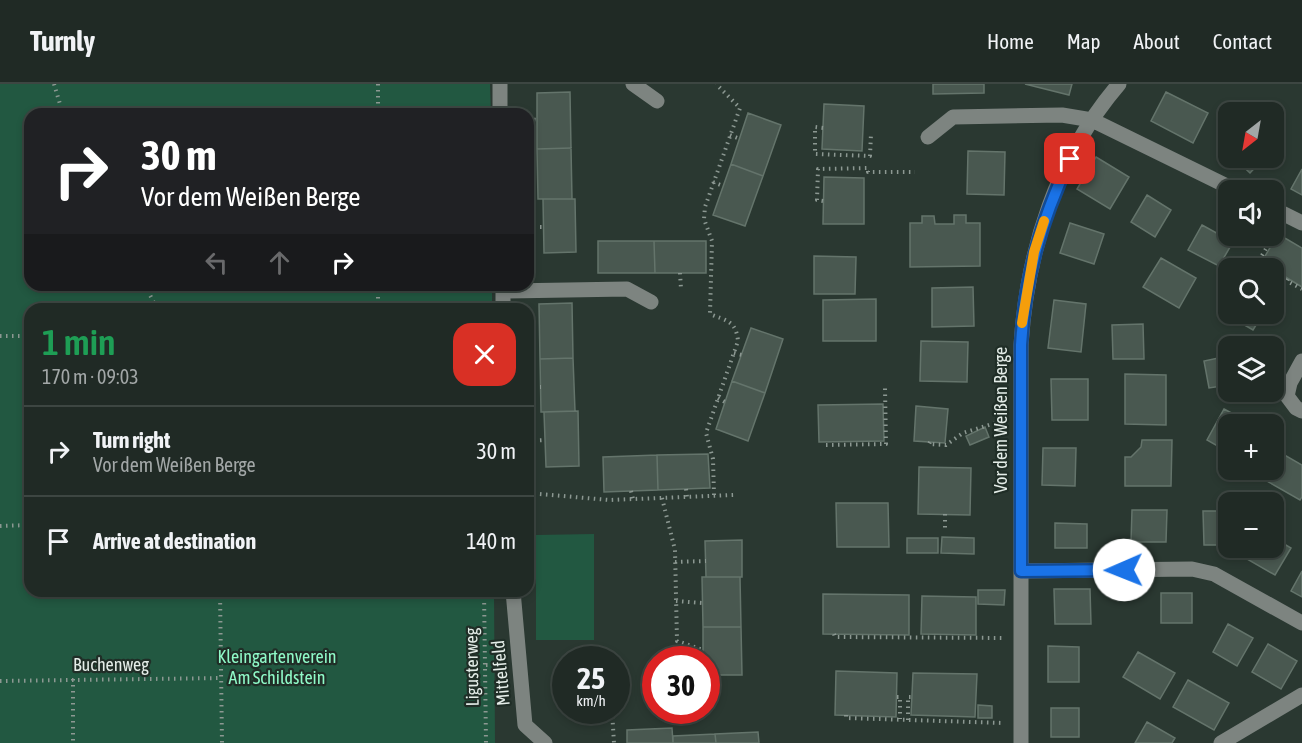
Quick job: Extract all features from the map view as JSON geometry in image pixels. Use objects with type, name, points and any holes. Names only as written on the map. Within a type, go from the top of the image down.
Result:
[{"type":"street","points":[[500,84],[500,108]]},
{"type":"street","points":[[633,84],[657,101]]},
{"type":"street","name":"Vor dem Weißen Berge","points":[[1021,743],[1021,345],[1023,309],[1034,252],[1057,187],[1092,120],[1119,84]]},
{"type":"street","points":[[928,137],[953,117],[1062,115],[1092,120],[1218,182]]},
{"type":"street","points":[[1284,214],[1302,223]]},
{"type":"street","points":[[534,288],[627,289],[651,302]]},
{"type":"street","points":[[1302,361],[1290,383],[1287,396],[1296,408],[1302,411]]},
{"type":"street","points":[[1021,571],[1192,569],[1214,574],[1302,623]]},
{"type":"street","name":"Mittelfeld","points":[[514,597],[525,725],[545,743]]},
{"type":"street","points":[[1221,743],[1302,695]]},
{"type":"path","points":[[54,84],[61,108]]},
{"type":"path","points":[[378,84],[378,108]]},
{"type":"path","points":[[714,495],[713,459],[706,433],[738,341],[732,324],[710,314],[712,241],[704,219],[705,207],[713,182],[740,108],[716,84]]},
{"type":"path","points":[[823,128],[815,127],[815,154],[870,156],[871,134]]},
{"type":"path","points":[[730,135],[740,139]]},
{"type":"path","points":[[823,201],[817,200],[818,169],[868,168],[868,172],[915,172]]},
{"type":"path","points":[[534,177],[538,177]]},
{"type":"path","points":[[713,182],[723,186]]},
{"type":"path","points":[[534,227],[543,227]]},
{"type":"path","points":[[680,273],[681,289]]},
{"type":"path","points":[[1288,279],[1287,281],[1302,289]]},
{"type":"path","points":[[534,330],[539,330]]},
{"type":"path","points":[[0,336],[24,336]]},
{"type":"path","points":[[734,353],[742,355]]},
{"type":"path","points":[[534,387],[541,387]]},
{"type":"path","points":[[826,445],[886,444],[885,388]]},
{"type":"path","points":[[718,398],[725,402]]},
{"type":"path","points":[[930,442],[929,444],[946,445],[972,430],[1002,420],[1021,420]]},
{"type":"path","points":[[534,441],[545,440]]},
{"type":"path","points":[[686,489],[687,496]]},
{"type":"path","points":[[631,491],[633,499]]},
{"type":"path","points":[[534,494],[609,500],[734,495]]},
{"type":"path","points":[[662,498],[675,550],[677,641],[691,646]]},
{"type":"path","points":[[945,514],[945,529]]},
{"type":"path","points":[[0,526],[24,525]]},
{"type":"path","points":[[675,562],[706,561]]},
{"type":"path","points":[[220,597],[222,743]]},
{"type":"path","name":"Ligusterweg","points":[[484,597],[486,743]]},
{"type":"path","points":[[676,601],[702,603]]},
{"type":"path","points":[[834,634],[834,637],[1021,638]]},
{"type":"path","points":[[486,665],[502,665]]},
{"type":"path","name":"Buchenweg","points":[[0,681],[222,678]]},
{"type":"path","points":[[72,679],[73,743]]},
{"type":"path","points":[[897,697],[900,697],[900,719]]},
{"type":"path","points":[[908,720],[908,697],[912,697]]},
{"type":"path","points":[[846,715],[846,718],[908,720],[946,718],[1021,724]]},
{"type":"path","points":[[613,724],[614,743]]},
{"type":"green space","name":"Kleingartenverein Am Schildstein","points":[[0,84],[490,84],[491,108],[24,108],[24,291],[492,291],[492,303],[24,303],[24,597],[494,597],[495,743],[0,743]]},
{"type":"green space","points":[[594,534],[594,640],[536,640],[536,535]]},
{"type":"building","points":[[933,84],[984,84],[984,93],[933,94]]},
{"type":"building","points":[[1025,84],[1072,84],[1069,95]]},
{"type":"building","points":[[570,92],[571,148],[537,149],[537,93]]},
{"type":"building","points":[[1166,92],[1208,113],[1193,143],[1151,121]]},
{"type":"building","points":[[824,104],[864,106],[862,151],[822,149]]},
{"type":"building","points":[[748,113],[781,125],[763,176],[731,164]]},
{"type":"building","points":[[571,148],[572,199],[538,199],[537,149]]},
{"type":"building","points":[[968,151],[1005,152],[1004,195],[967,194]]},
{"type":"building","points":[[1096,157],[1129,177],[1110,209],[1077,189]]},
{"type":"building","points":[[731,164],[763,176],[745,226],[713,215]]},
{"type":"building","points":[[1245,168],[1255,168],[1250,173]]},
{"type":"building","points":[[1302,169],[1302,195],[1291,189]]},
{"type":"building","points":[[824,177],[864,178],[864,224],[823,224]]},
{"type":"building","points":[[1147,195],[1171,210],[1155,237],[1131,222]]},
{"type":"building","points":[[543,199],[575,199],[576,252],[544,253]]},
{"type":"building","points":[[954,215],[966,215],[966,223],[980,223],[980,266],[910,267],[910,223],[922,223],[922,216],[934,216],[935,224],[954,224]]},
{"type":"building","points":[[1070,223],[1104,234],[1094,264],[1060,253]]},
{"type":"building","points":[[1202,225],[1218,234],[1218,246],[1231,246],[1224,258],[1218,258],[1218,265],[1188,250]]},
{"type":"building","points":[[1284,238],[1302,248],[1302,287],[1284,276],[1284,258],[1264,258],[1271,246],[1284,246]]},
{"type":"building","points":[[598,241],[654,241],[655,273],[598,273]]},
{"type":"building","points":[[654,241],[706,241],[706,273],[655,273]]},
{"type":"building","points":[[814,256],[856,257],[855,294],[814,294]]},
{"type":"building","points":[[1161,258],[1196,278],[1179,308],[1143,287]]},
{"type":"building","points":[[973,287],[974,326],[932,327],[932,288]]},
{"type":"building","points":[[876,299],[876,341],[823,341],[823,300]]},
{"type":"building","points":[[1054,300],[1086,304],[1081,352],[1048,348]]},
{"type":"building","points":[[572,303],[573,358],[540,359],[539,304]]},
{"type":"building","points":[[1143,324],[1144,359],[1113,359],[1112,325]]},
{"type":"building","points":[[1243,324],[1257,324],[1253,330]]},
{"type":"building","points":[[751,328],[783,339],[765,393],[732,381]]},
{"type":"building","points":[[921,341],[968,342],[967,382],[920,381]]},
{"type":"building","points":[[573,358],[575,411],[541,412],[540,359]]},
{"type":"building","points":[[1218,358],[1218,387],[1209,388],[1204,361]]},
{"type":"building","points":[[1125,374],[1166,375],[1166,425],[1125,424]]},
{"type":"building","points":[[1051,379],[1088,379],[1088,420],[1052,420]]},
{"type":"building","points":[[732,381],[765,393],[748,441],[716,429]]},
{"type":"building","points":[[883,404],[884,441],[819,442],[818,405]]},
{"type":"building","points":[[916,406],[948,409],[945,443],[914,441]]},
{"type":"building","points":[[1224,409],[1233,414],[1221,414]]},
{"type":"building","points":[[578,411],[579,466],[546,467],[544,412]]},
{"type":"building","points":[[1218,420],[1218,446],[1207,440]]},
{"type":"building","points":[[985,427],[989,437],[970,445],[966,436]]},
{"type":"building","points":[[1142,440],[1172,440],[1171,486],[1125,486],[1125,457],[1131,457],[1141,447]]},
{"type":"building","points":[[1043,448],[1076,448],[1075,486],[1042,485]]},
{"type":"building","points":[[708,454],[710,488],[658,490],[657,455]]},
{"type":"building","points":[[657,455],[658,490],[604,492],[603,457]]},
{"type":"building","points":[[1284,455],[1302,465],[1302,497],[1300,500],[1265,480],[1284,480]]},
{"type":"building","points":[[919,467],[971,468],[970,515],[918,514]]},
{"type":"building","points":[[836,503],[888,503],[889,547],[837,547]]},
{"type":"building","points":[[1132,510],[1167,510],[1166,542],[1131,542]]},
{"type":"building","points":[[1203,511],[1218,511],[1218,545],[1204,545]]},
{"type":"building","points":[[1055,523],[1087,524],[1087,548],[1055,548]]},
{"type":"building","points":[[942,537],[974,538],[974,554],[941,553]]},
{"type":"building","points":[[907,538],[938,538],[938,553],[907,553]]},
{"type":"building","points":[[742,540],[742,577],[706,577],[705,541]]},
{"type":"building","points":[[1284,544],[1291,548],[1275,575],[1247,559],[1284,558]]},
{"type":"building","points":[[1302,571],[1302,597],[1291,591]]},
{"type":"building","points":[[702,577],[740,577],[741,627],[703,627]]},
{"type":"building","points":[[1054,589],[1090,589],[1091,624],[1055,624]]},
{"type":"building","points":[[978,590],[1005,590],[1004,605],[978,604]]},
{"type":"building","points":[[1161,593],[1192,593],[1192,623],[1161,623]]},
{"type":"building","points":[[823,594],[909,595],[909,635],[823,634]]},
{"type":"building","points":[[922,596],[976,597],[976,635],[921,634]]},
{"type":"building","points":[[1228,624],[1253,638],[1237,666],[1213,652]]},
{"type":"building","points":[[703,627],[741,627],[742,675],[720,675],[720,646],[703,646]]},
{"type":"building","points":[[1268,644],[1297,661],[1281,689],[1252,672]]},
{"type":"building","points":[[1048,646],[1079,647],[1079,682],[1048,682]]},
{"type":"building","points":[[1138,652],[1175,673],[1160,699],[1123,677]]},
{"type":"building","points":[[836,671],[897,673],[896,717],[835,715]]},
{"type":"building","points":[[913,673],[977,674],[975,717],[911,715]]},
{"type":"building","points":[[1188,680],[1229,703],[1214,730],[1173,707]]},
{"type":"building","points":[[978,705],[992,706],[992,718],[978,718]]},
{"type":"building","points":[[1051,708],[1079,708],[1079,737],[1051,737]]},
{"type":"building","points":[[1147,722],[1175,738],[1172,743],[1135,743]]},
{"type":"building","points":[[672,728],[673,743],[627,743],[627,730]]},
{"type":"building","points":[[758,732],[759,743],[716,743],[715,734]]},
{"type":"building","points":[[715,734],[716,743],[673,743],[673,736]]},
{"type":"slow traffic","points":[[1022,323],[1034,252],[1044,221]]},
{"type":"route","points":[[1070,159],[1049,206],[1034,252],[1023,309],[1021,571],[1124,570]]}]
